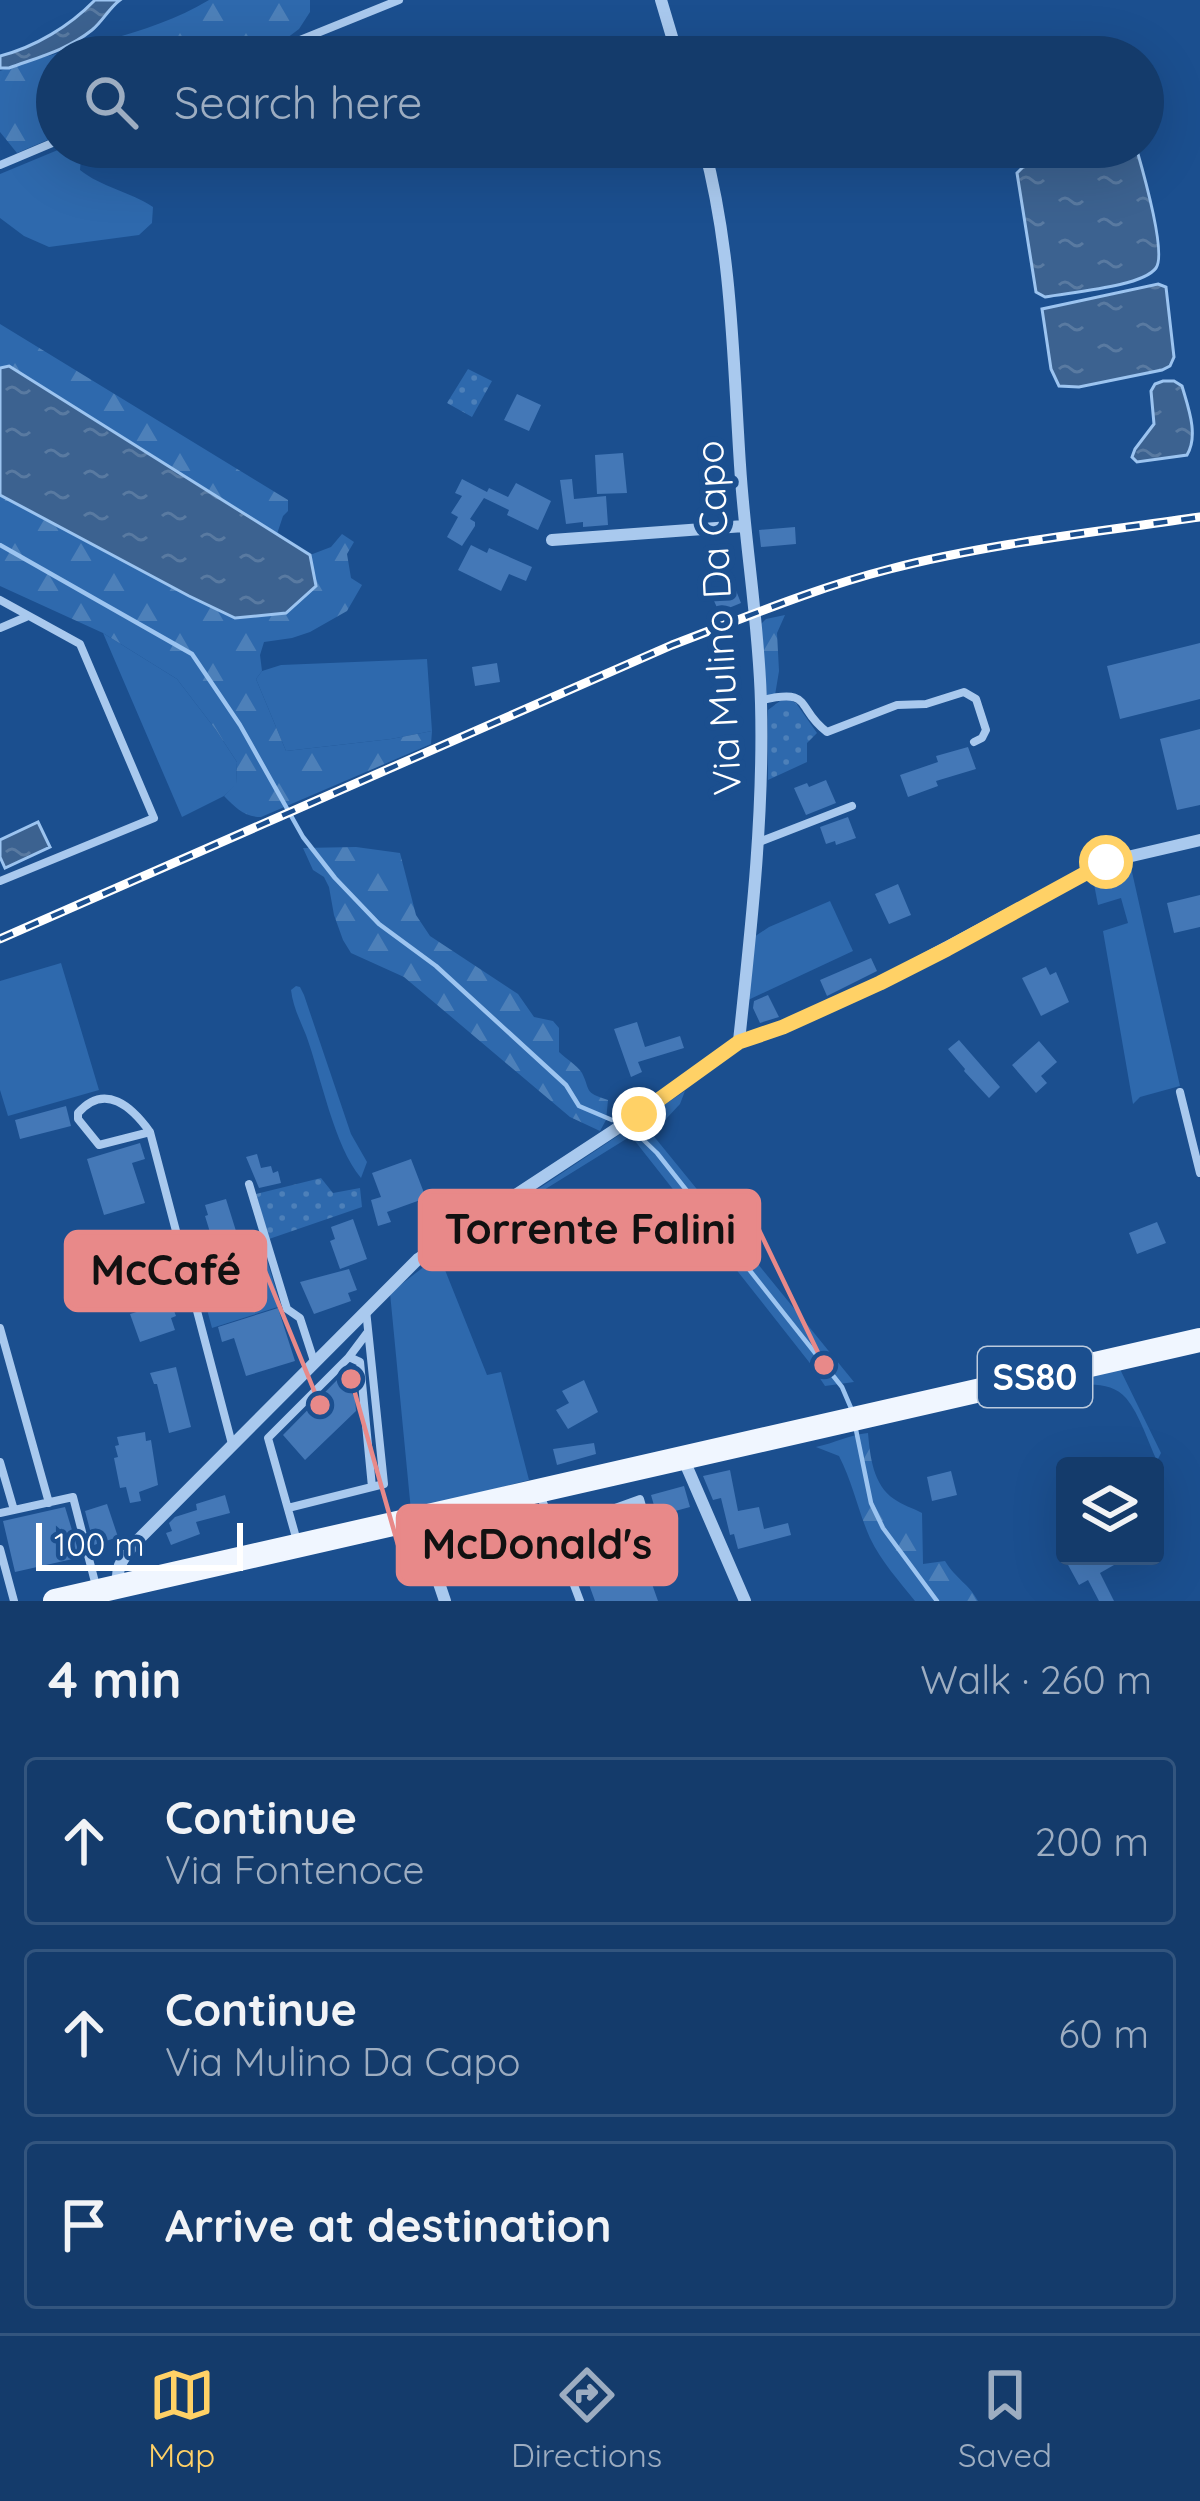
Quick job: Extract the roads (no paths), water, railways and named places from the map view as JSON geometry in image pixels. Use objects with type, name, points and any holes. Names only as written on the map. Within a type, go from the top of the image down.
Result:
[{"type":"main road","name":"SS80","points":[[55,1601],[1200,1340]]},
{"type":"street","points":[[661,0],[672,36]]},
{"type":"street","name":"Via Mulino Da Capo","points":[[710,168],[728,275],[761,700],[758,842],[739,1042]]},
{"type":"street","points":[[552,540],[744,526]]},
{"type":"street","points":[[108,1589],[118,1564],[133,1545],[418,1259],[639,1114],[739,1042],[880,983],[1106,862],[1200,840]]},
{"type":"street","points":[[683,1457],[745,1601]]},
{"type":"street","points":[[417,1517],[445,1601]]},
{"type":"lane","points":[[310,36],[399,0]]},
{"type":"lane","points":[[0,165],[36,150]]},
{"type":"lane","points":[[0,601],[80,644],[154,818],[0,881]]},
{"type":"lane","points":[[0,628],[27,616]]},
{"type":"lane","points":[[761,700],[792,695],[827,732],[897,704],[926,704],[964,692],[976,699],[986,730],[974,742]]},
{"type":"lane","points":[[758,842],[852,806]]},
{"type":"lane","points":[[1180,1092],[1200,1173]]},
{"type":"lane","points":[[150,1132],[99,1145],[78,1113],[90,1102],[110,1100],[137,1115],[150,1132],[232,1444]]},
{"type":"lane","points":[[249,1184],[287,1309],[300,1318],[314,1360]]},
{"type":"lane","points":[[288,1508],[384,1484],[366,1310]]},
{"type":"lane","points":[[0,1328],[49,1503]]},
{"type":"lane","points":[[298,1545],[268,1438],[349,1358],[368,1332]]},
{"type":"lane","points":[[349,1358],[360,1362],[372,1487]]},
{"type":"lane","points":[[0,1462],[14,1510]]},
{"type":"lane","points":[[538,1490],[580,1601]]},
{"type":"lane","points":[[0,1514],[73,1497],[108,1589]]},
{"type":"lane","points":[[554,1530],[640,1499],[648,1527],[562,1554]]},
{"type":"lane","points":[[0,1550],[14,1601]]},
{"type":"water","points":[[95,0],[120,0],[83,36],[47,36]]},
{"type":"water","points":[[36,42],[36,58],[0,68],[0,56]]},
{"type":"water","points":[[1022,168],[1142,168],[1156,229],[1156,268],[1121,284],[1045,297],[1036,292],[1017,173]]},
{"type":"water","points":[[1158,284],[1166,287],[1174,357],[1170,366],[1079,387],[1059,386],[1051,369],[1042,309]]},
{"type":"water","points":[[9,366],[310,555],[316,586],[286,613],[235,618],[0,495],[0,368]]},
{"type":"water","points":[[1163,381],[1182,386],[1191,421],[1190,447],[1187,455],[1137,462],[1132,457],[1135,449],[1154,424],[1151,391]]},
{"type":"water","points":[[38,822],[50,847],[5,868],[0,840]]},
{"type":"waterway","points":[[0,545],[192,654],[240,725],[303,837],[335,878],[379,924],[436,966],[566,1085],[579,1106],[612,1120]]},
{"type":"waterway","points":[[631,1128],[657,1153],[842,1387],[851,1408]]},
{"type":"waterway","points":[[855,1425],[871,1503],[883,1528],[937,1601]]},
{"type":"railway","points":[[0,939],[672,645],[807,594],[967,552],[1200,517]]},
{"type":"place","name":"Torrente Falini","points":[[824,1365]]},
{"type":"place","name":"McDonald's","points":[[351,1379]]},
{"type":"place","name":"McCafé","points":[[320,1405]]}]
